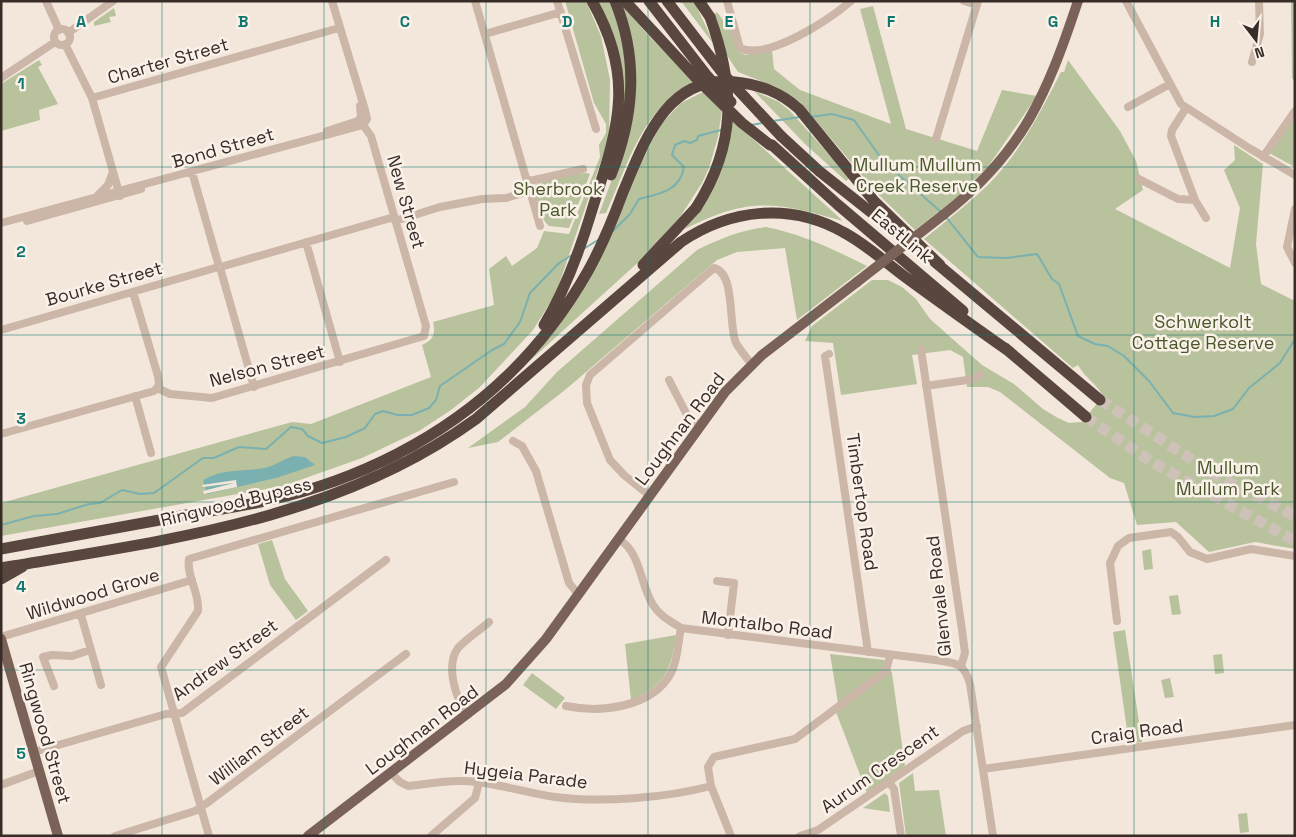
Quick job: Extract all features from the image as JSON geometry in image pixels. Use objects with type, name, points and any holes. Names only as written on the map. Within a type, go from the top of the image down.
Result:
[{"type":"highway","points":[[457,416],[500,377],[527,349],[556,305],[589,224],[613,144],[620,98],[618,73],[612,43],[592,1]]},
{"type":"highway","points":[[589,224],[606,189],[620,151],[631,109],[630,49],[615,1]]},
{"type":"highway","points":[[625,1],[703,79]]},
{"type":"highway","name":"EastLink","points":[[650,1],[703,79],[771,145],[837,204],[1086,417]]},
{"type":"highway","name":"EastLink","points":[[667,1],[694,39],[724,75],[788,142],[878,219],[940,265],[1100,400]]},
{"type":"highway","points":[[674,1],[694,39]]},
{"type":"highway","points":[[699,1],[710,18]]},
{"type":"highway","points":[[511,390],[650,258],[696,208],[712,178],[725,139],[728,118],[727,74],[721,47],[703,1]]},
{"type":"highway","points":[[457,416],[481,399],[530,352],[561,313],[588,270],[616,212],[654,124],[663,112],[683,94],[709,84],[731,81],[767,88],[789,101],[874,201],[940,265]]},
{"type":"highway","points":[[511,390],[681,242],[706,226],[721,220],[757,213],[801,216],[844,232],[1010,352]]},
{"type":"highway","name":"Ringwood Bypass","points":[[1,568],[242,523],[316,502],[374,479],[426,452],[476,419],[511,390]]},
{"type":"highway","name":"Ringwood Bypass","points":[[1,549],[242,506],[302,492],[374,465],[420,441],[457,416]]},
{"type":"highway","points":[[1,579],[30,563]]},
{"type":"main road","name":"Loughnan Road","points":[[318,836],[506,690],[527,668],[725,392],[752,365],[943,215],[971,192],[995,167],[1027,124],[1044,94],[1057,65],[1078,1]]},
{"type":"main road","name":"Ringwood Street","points":[[1,638],[58,836]]},
{"type":"main road","name":"Loughnan Road","points":[[308,836],[468,716],[506,684],[546,639]]},
{"type":"street","points":[[46,1],[58,30]]},
{"type":"street","points":[[68,33],[113,1]]},
{"type":"street","name":"New Street","points":[[332,1],[366,119],[360,121],[372,136],[426,326],[426,334]]},
{"type":"street","points":[[475,1],[526,178],[530,181],[530,191],[540,226]]},
{"type":"street","points":[[558,1],[596,129]]},
{"type":"street","points":[[727,1],[740,48],[745,50],[760,49],[790,41],[823,23],[851,1]]},
{"type":"street","points":[[936,139],[978,3],[964,1]]},
{"type":"street","points":[[1126,1],[1181,104],[1263,157],[1295,175]]},
{"type":"street","points":[[1252,62],[1260,34],[1259,1]]},
{"type":"street","points":[[485,34],[561,12]]},
{"type":"street","name":"Charter Street","points":[[92,98],[339,28]]},
{"type":"street","points":[[58,30],[68,33]]},
{"type":"street","points":[[55,42],[54,35],[58,30]]},
{"type":"street","points":[[65,44],[69,38],[68,33]]},
{"type":"street","points":[[55,42],[61,45],[65,44]]},
{"type":"street","points":[[1,78],[55,42]]},
{"type":"street","points":[[65,44],[92,98],[119,193]]},
{"type":"street","points":[[1128,107],[1170,84]]},
{"type":"street","points":[[1186,108],[1172,130],[1171,136],[1195,200],[1206,218]]},
{"type":"street","points":[[1263,157],[1295,111]]},
{"type":"street","name":"Bond Street","points":[[304,140],[328,130],[355,124],[360,121]]},
{"type":"street","name":"Bond Street","points":[[1,228],[304,140],[360,121]]},
{"type":"street","points":[[530,181],[582,169]]},
{"type":"street","points":[[98,195],[108,185],[113,172]]},
{"type":"street","points":[[192,172],[254,387]]},
{"type":"street","points":[[1139,179],[1173,198],[1195,200]]},
{"type":"street","name":"Bourke Street","points":[[1,330],[306,242],[440,207],[482,199],[506,198],[530,191]]},
{"type":"street","name":"Bond Street","points":[[1,223],[98,195],[119,193]]},
{"type":"street","points":[[1295,209],[1287,247],[1295,262]]},
{"type":"street","points":[[306,242],[340,362]]},
{"type":"street","points":[[650,496],[624,475],[610,460],[587,403],[586,385],[590,376],[709,271],[717,268],[726,279],[736,342],[752,365]]},
{"type":"street","points":[[1,434],[154,391],[157,388],[159,384],[158,376],[133,292]]},
{"type":"street","name":"Nelson Street","points":[[157,388],[170,394],[208,399],[419,340],[426,334]]},
{"type":"street","name":"Glenvale Road","points":[[921,349],[964,646],[961,666],[966,671],[970,684],[993,836]]},
{"type":"street","name":"Timbertop Road","points":[[825,355],[868,652]]},
{"type":"street","points":[[926,386],[974,379],[980,375]]},
{"type":"street","points":[[669,380],[686,416],[700,426]]},
{"type":"street","points":[[135,396],[151,453]]},
{"type":"street","points":[[513,441],[522,446],[536,471],[569,583],[579,595]]},
{"type":"street","points":[[209,836],[161,664],[198,611],[198,600],[192,580],[190,558],[454,482]]},
{"type":"street","points":[[1117,621],[1110,563],[1115,550],[1129,538],[1171,532],[1178,537],[1190,552],[1207,559],[1251,549],[1295,556]]},
{"type":"street","name":"Montalbo Road","points":[[619,539],[630,548],[653,604],[664,618],[681,628],[961,666]]},
{"type":"street","name":"Andrew Street","points":[[34,752],[185,711],[386,560]]},
{"type":"street","name":"Wildwood Grove","points":[[1,638],[192,580]]},
{"type":"street","points":[[717,581],[734,583],[728,635]]},
{"type":"street","points":[[80,615],[100,685]]},
{"type":"street","points":[[468,716],[457,694],[454,660],[460,646],[488,622]]},
{"type":"street","points":[[566,706],[580,709],[622,706],[640,700],[657,689],[671,674],[675,663],[681,628]]},
{"type":"street","points":[[54,686],[43,657],[52,655],[72,656],[90,650]]},
{"type":"street","name":"William Street","points":[[115,836],[201,807],[406,654]]},
{"type":"street","points":[[730,836],[711,786],[708,767],[714,757],[795,739],[886,671],[890,655]]},
{"type":"street","name":"Craig Road","points":[[983,769],[1295,725]]},
{"type":"street","name":"Aurum Crescent","points":[[800,836],[810,835],[963,731],[977,726]]},
{"type":"street","points":[[1,784],[39,771]]},
{"type":"street","name":"Hygeia Parade","points":[[395,776],[400,782],[408,786],[456,781],[480,783],[556,797],[584,798],[636,797],[695,790],[711,786]]},
{"type":"street","points":[[889,782],[894,789],[901,836]]},
{"type":"street","points":[[431,836],[475,798],[480,783]]},
{"type":"green space","points":[[565,1],[586,1],[601,36],[610,80],[609,138],[556,293],[533,330],[480,387],[451,410],[419,431],[362,458],[283,486],[1,536],[1,503],[292,422],[311,424],[431,377],[422,345],[433,336],[433,322],[494,305],[489,269],[506,256],[512,266],[537,248],[544,231],[569,234],[600,157],[599,145],[606,133],[606,124],[594,103]]},
{"type":"green space","points":[[596,1],[611,1],[624,38],[627,102],[621,107]]},
{"type":"green space","points":[[681,1],[694,1],[715,46]]},
{"type":"green space","points":[[1291,1],[1295,1],[1295,82],[1292,78]]},
{"type":"green space","points":[[623,6],[648,35],[694,82],[661,107],[649,122],[630,157],[606,213],[599,214],[624,147],[632,119]]},
{"type":"green space","name":"Mullum Mullum Creek Reserve","points":[[873,6],[906,129],[977,151],[1002,90],[1037,96],[987,168],[955,199],[915,230],[878,194],[800,102],[776,87],[738,72],[726,54],[714,15],[717,12],[723,20],[728,19],[739,52],[746,55],[772,50],[774,69],[800,90],[891,124],[860,9]]},
{"type":"green space","points":[[114,8],[116,16],[109,17],[111,22],[94,26],[94,22]]},
{"type":"green space","points":[[39,60],[42,65],[38,67],[58,104],[39,110],[40,120],[1,131],[1,84]]},
{"type":"green space","points":[[1068,60],[1120,131],[1136,161],[1143,190],[1115,209],[1230,268],[1240,208],[1224,170],[1235,160],[1234,145],[1263,164],[1256,244],[1261,284],[1295,301],[1295,549],[1255,542],[1209,552],[1176,522],[1137,525],[1124,483],[1110,478],[1000,392],[988,387],[967,387],[963,357],[950,350],[912,355],[917,384],[841,395],[833,343],[805,341],[812,326],[872,280],[888,280],[902,287],[916,299],[930,319],[982,365],[1014,384],[1043,409],[1058,418],[1069,423],[1082,422],[1103,396],[1098,388],[1078,365],[1073,368],[924,239],[973,199],[1000,173],[1029,131],[1061,72],[1064,72]]},
{"type":"green space","points":[[754,91],[779,102],[790,111],[850,178],[846,181],[805,144]]},
{"type":"green space","points":[[703,92],[722,110],[718,137],[709,168],[702,183],[680,217],[644,257],[523,367],[557,326],[661,124],[681,103]]},
{"type":"green space","points":[[1295,117],[1295,167],[1269,153]]},
{"type":"green space","points":[[732,120],[843,221],[781,206],[763,206],[728,211],[685,229],[710,191]]},
{"type":"green space","name":"Sherbrook Park","points":[[590,174],[569,228],[549,226],[542,218],[537,206],[536,184],[567,175]]},
{"type":"green space","points":[[766,227],[805,238],[867,266],[797,320],[785,248],[737,252],[717,260],[565,390],[498,442],[468,448],[525,407],[557,372],[697,250],[730,235]]},
{"type":"green space","points":[[272,540],[285,579],[308,611],[296,620],[270,585],[258,544]]},
{"type":"green space","points":[[1151,549],[1153,569],[1144,570],[1142,551]]},
{"type":"green space","points":[[1178,595],[1181,614],[1172,615],[1169,596]]},
{"type":"green space","points":[[1125,630],[1142,742],[1129,744],[1113,632]]},
{"type":"green space","points":[[676,635],[672,658],[665,675],[652,688],[631,700],[625,644]]},
{"type":"green space","points":[[830,654],[884,660],[892,673],[905,766],[867,793],[836,712],[838,703]]},
{"type":"green space","points":[[1222,654],[1224,673],[1215,674],[1213,655]]},
{"type":"green space","points":[[532,673],[565,698],[556,709],[523,685]]},
{"type":"green space","points":[[1170,678],[1174,697],[1165,698],[1161,680]]},
{"type":"green space","points":[[913,773],[915,791],[939,790],[946,836],[906,836],[899,783]]},
{"type":"green space","points":[[885,793],[888,796],[890,812],[863,808]]},
{"type":"green space","points":[[1247,813],[1249,832],[1240,833],[1238,814]]},
{"type":"water","points":[[294,456],[305,457],[315,465],[276,478],[207,494],[203,480],[211,476],[226,472],[268,467]]},
{"type":"pier","points":[[236,480],[237,487],[204,494],[203,491],[234,483],[203,487],[202,485]]},
{"type":"waterway","points":[[810,117],[832,114],[854,120],[883,161],[941,212]]},
{"type":"waterway","points":[[773,121],[800,117]]},
{"type":"waterway","points":[[751,125],[763,123]]},
{"type":"waterway","points":[[613,231],[630,214],[639,199],[668,190],[678,181],[684,167],[672,155],[675,145],[684,141],[690,143],[697,140],[698,136],[721,130]]},
{"type":"waterway","points":[[946,217],[978,257],[1007,258],[1037,254],[1052,279],[1059,284],[1078,336],[1095,344],[1108,346],[1124,356],[1149,381],[1173,413],[1195,417],[1214,416],[1233,409],[1249,388],[1280,363],[1295,339]]},
{"type":"waterway","points":[[585,248],[598,240]]},
{"type":"waterway","points":[[1,525],[34,516],[57,514],[89,504],[100,503],[122,490],[140,494],[154,493],[203,458],[214,458],[239,447],[266,449],[291,427],[302,429],[308,436],[322,443],[346,437],[365,428],[375,414],[383,411],[397,415],[412,415],[429,408],[436,400],[440,386],[492,350],[504,344],[520,322],[530,293],[559,263],[572,255]]},
{"type":"tunnel","points":[[1100,400],[1219,477],[1295,516]]},
{"type":"tunnel","points":[[1086,417],[1152,462],[1295,541]]},
{"type":"park label","name":"Schwerkolt Cottage Reserve","points":[[1203,332]]},
{"type":"park label","name":"Mullum Mullum Park","points":[[1228,478]]}]
